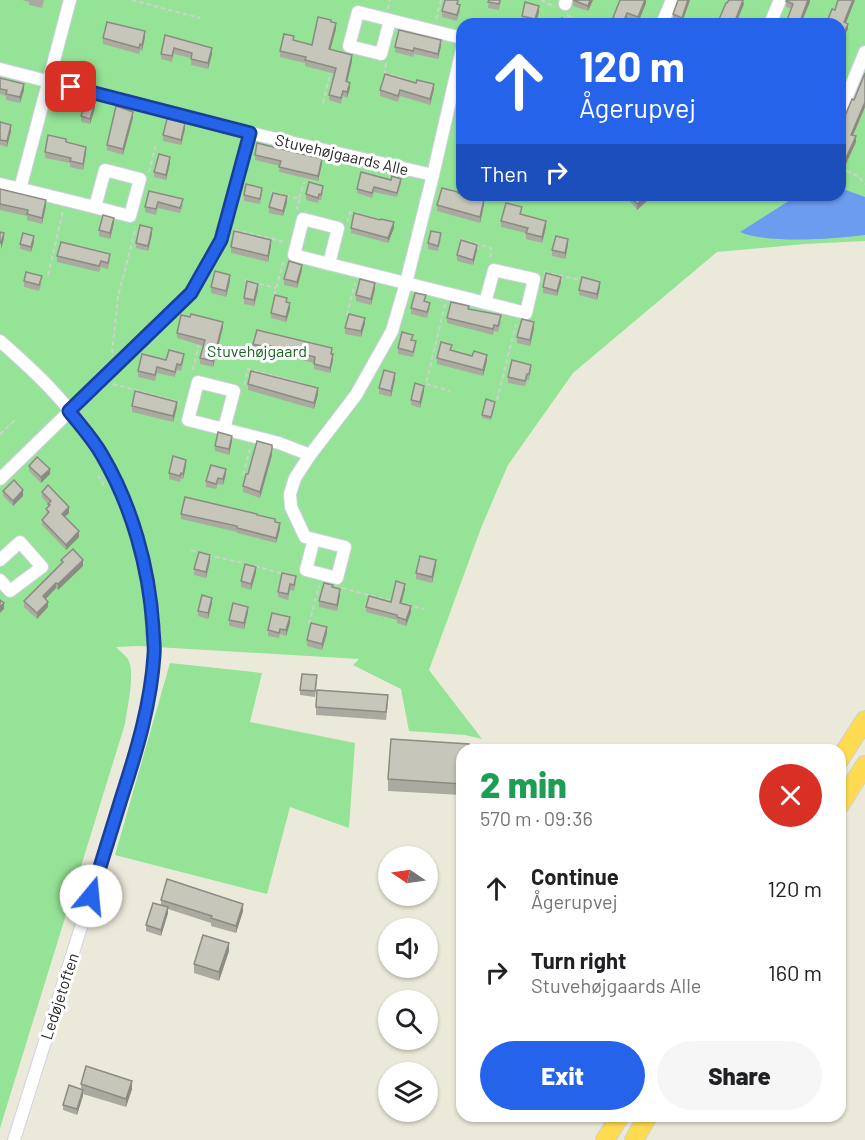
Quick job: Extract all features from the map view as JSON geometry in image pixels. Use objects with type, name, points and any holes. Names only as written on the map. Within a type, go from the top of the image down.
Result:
[{"type":"highway","points":[[846,750],[865,720]]},
{"type":"highway","points":[[846,795],[865,765]]},
{"type":"highway","points":[[605,1140],[616,1122]]},
{"type":"highway","points":[[634,1140],[644,1122]]},
{"type":"street","points":[[20,189],[70,0]]},
{"type":"street","points":[[664,18],[672,0]]},
{"type":"street","points":[[772,18],[780,0]]},
{"type":"street","points":[[390,20],[381,54],[349,46],[358,12],[456,36]]},
{"type":"street","points":[[846,98],[865,52]]},
{"type":"street","name":"Stuvehøjgaards Alle","points":[[0,69],[250,133],[433,176]]},
{"type":"street","points":[[314,539],[306,570],[337,578],[345,547],[314,539],[305,537],[291,507],[290,494],[295,478],[356,395],[392,331],[433,176],[456,75]]},
{"type":"street","points":[[0,479],[191,293],[221,240],[250,133]]},
{"type":"street","points":[[0,184],[130,216],[140,179],[105,170],[95,207]]},
{"type":"street","points":[[329,264],[338,228],[303,219],[294,255],[329,264],[406,283],[448,294],[526,313],[534,279],[494,270],[485,303]]},
{"type":"street","name":"Ledøjetoften","points":[[0,340],[50,387],[101,453],[120,489],[136,531],[146,572],[152,611],[154,652],[152,679],[144,722],[132,765],[14,1140]]},
{"type":"street","points":[[224,429],[234,391],[198,382],[188,420],[279,443],[310,455]]},
{"type":"street","points":[[0,560],[20,542],[42,567],[10,591],[0,580]]},
{"type":"path","points":[[132,0],[200,18]]},
{"type":"path","points":[[433,30],[441,0]]},
{"type":"path","points":[[564,6],[579,18]]},
{"type":"path","points":[[378,53],[387,64],[385,73],[412,81]]},
{"type":"path","points":[[323,103],[333,62]]},
{"type":"path","points":[[140,179],[149,172],[156,145]]},
{"type":"path","points":[[846,170],[859,177],[865,184]]},
{"type":"path","points":[[302,223],[297,207],[304,182]]},
{"type":"path","points":[[271,192],[299,198]]},
{"type":"path","points":[[48,275],[66,200]]},
{"type":"path","points":[[338,228],[348,221],[350,212],[378,219]]},
{"type":"path","points":[[110,371],[118,297],[136,225],[130,216]]},
{"type":"path","points":[[225,227],[296,250]]},
{"type":"path","points":[[460,239],[491,248],[490,260],[494,270]]},
{"type":"path","points":[[274,295],[285,258],[296,250]]},
{"type":"path","points":[[346,315],[358,271]]},
{"type":"path","points":[[532,279],[543,272],[579,280]]},
{"type":"path","points":[[245,280],[276,288]]},
{"type":"path","points":[[448,294],[426,384],[450,391]]},
{"type":"path","points":[[497,400],[519,311]]},
{"type":"path","points":[[198,382],[192,369],[199,344]]},
{"type":"path","points":[[234,391],[243,388],[248,369],[305,384]]},
{"type":"path","points":[[100,381],[192,405]]},
{"type":"path","points":[[0,434],[15,420]]},
{"type":"path","points":[[243,475],[253,436]]},
{"type":"path","points":[[98,474],[107,493]]},
{"type":"path","points":[[309,624],[322,574]]},
{"type":"green space","name":"Stuvehøjgaard","points":[[0,0],[865,0],[865,241],[717,252],[573,373],[508,465],[481,528],[429,670],[482,739],[465,735],[409,731],[401,689],[353,665],[359,659],[139,646],[116,647],[128,659],[131,667],[125,724],[0,1128]]},
{"type":"green space","points":[[170,663],[262,673],[250,722],[355,743],[349,828],[290,807],[267,894],[115,855]]},
{"type":"water","points":[[846,190],[865,197],[865,235],[784,239],[752,236],[740,232],[789,201],[846,201]]},
{"type":"building","points":[[445,0],[458,0],[457,4],[460,5],[457,15],[442,11]]},
{"type":"building","points":[[489,0],[500,0],[499,4],[488,2]]},
{"type":"building","points":[[573,0],[590,0],[588,6]]},
{"type":"building","points":[[620,0],[645,0],[638,17],[627,13],[625,18],[613,18]]},
{"type":"building","points":[[678,0],[688,0],[682,18],[673,14]]},
{"type":"building","points":[[729,0],[743,0],[736,18],[720,18]]},
{"type":"building","points":[[808,0],[801,18],[788,18],[793,4],[786,1]]},
{"type":"building","points":[[838,0],[853,0],[846,18],[828,18],[832,9],[835,10]]},
{"type":"building","points":[[525,2],[539,6],[535,18],[522,16]]},
{"type":"building","points":[[318,17],[336,23],[329,49],[352,55],[346,81],[350,83],[347,92],[343,91],[341,98],[329,95],[336,68],[305,60],[306,57],[280,51],[284,34],[294,36],[293,40],[312,45]]},
{"type":"building","points":[[107,22],[145,31],[142,45],[140,44],[139,48],[103,38]]},
{"type":"building","points":[[399,30],[441,40],[438,54],[414,48],[413,51],[395,47]]},
{"type":"building","points":[[165,35],[212,48],[208,63],[191,59],[192,53],[174,48],[172,56],[161,54]]},
{"type":"building","points":[[865,73],[865,102],[851,135],[856,136],[846,158],[846,114],[852,99],[854,100]]},
{"type":"building","points":[[385,74],[416,83],[417,80],[434,84],[430,99],[400,90],[398,96],[380,90]]},
{"type":"building","points":[[0,78],[24,84],[20,97],[6,94],[7,90],[0,89]]},
{"type":"building","points":[[86,99],[95,102],[90,119],[81,116]]},
{"type":"building","points":[[116,106],[133,112],[123,149],[107,145]]},
{"type":"building","points":[[167,119],[185,123],[181,140],[163,135]]},
{"type":"building","points":[[0,122],[11,125],[7,141],[0,140]]},
{"type":"building","points":[[48,135],[86,147],[83,164],[70,161],[71,158],[45,152]]},
{"type":"building","points":[[257,143],[322,159],[318,176],[279,167],[281,161],[255,155]]},
{"type":"building","points":[[159,154],[170,157],[166,175],[154,172]]},
{"type":"building","points":[[361,172],[391,180],[392,176],[401,179],[397,193],[374,187],[372,193],[357,189]]},
{"type":"building","points":[[309,182],[323,186],[318,198],[306,194]]},
{"type":"building","points":[[246,184],[262,188],[260,199],[244,195]]},
{"type":"building","points":[[442,188],[456,192],[456,201],[484,201],[480,217],[437,205]]},
{"type":"building","points":[[0,189],[46,200],[42,218],[27,214],[28,210],[0,204]]},
{"type":"building","points":[[149,191],[183,199],[180,208],[158,202],[156,209],[145,207]]},
{"type":"building","points":[[273,193],[287,196],[283,211],[269,207]]},
{"type":"building","points":[[506,203],[522,207],[520,214],[546,221],[542,237],[526,233],[528,228],[501,221]]},
{"type":"building","points":[[354,213],[394,222],[388,238],[351,228]]},
{"type":"building","points":[[103,215],[114,218],[110,233],[99,230]]},
{"type":"building","points":[[140,225],[152,228],[148,246],[136,243]]},
{"type":"building","points":[[234,231],[271,240],[268,256],[231,247]]},
{"type":"building","points":[[431,231],[441,233],[438,246],[428,243]]},
{"type":"building","points":[[0,232],[4,233],[1,243],[0,243]]},
{"type":"building","points":[[23,233],[34,236],[31,247],[20,244]]},
{"type":"building","points":[[556,236],[568,239],[565,253],[552,250]]},
{"type":"building","points":[[461,240],[477,245],[473,260],[457,255]]},
{"type":"building","points":[[61,242],[110,254],[108,263],[101,261],[99,266],[57,256]]},
{"type":"building","points":[[289,261],[302,265],[297,282],[284,279]]},
{"type":"building","points":[[215,271],[230,275],[226,291],[211,287]]},
{"type":"building","points":[[26,272],[42,276],[39,285],[24,281]]},
{"type":"building","points":[[546,273],[561,277],[557,291],[543,287]]},
{"type":"building","points":[[582,277],[600,282],[597,294],[579,290]]},
{"type":"building","points":[[360,279],[375,283],[371,299],[356,295]]},
{"type":"building","points":[[247,281],[258,284],[254,300],[244,298]]},
{"type":"building","points":[[415,293],[426,295],[424,301],[430,303],[427,312],[411,308]]},
{"type":"building","points":[[275,295],[287,298],[286,302],[290,303],[286,317],[271,313]]},
{"type":"building","points":[[451,302],[469,306],[468,309],[501,315],[498,326],[494,325],[493,329],[447,318]]},
{"type":"building","points":[[191,314],[223,322],[213,361],[200,358],[205,340],[177,333],[181,315],[190,317]]},
{"type":"building","points":[[349,314],[365,318],[361,331],[345,328]]},
{"type":"building","points":[[522,319],[534,322],[530,340],[517,337]]},
{"type":"building","points":[[257,330],[332,348],[330,368],[314,364],[315,357],[253,344]]},
{"type":"building","points":[[402,332],[413,335],[411,340],[416,341],[413,352],[398,348]]},
{"type":"building","points":[[441,342],[452,345],[450,350],[472,356],[474,351],[487,355],[483,370],[437,358]]},
{"type":"building","points":[[169,350],[184,354],[181,365],[177,364],[175,372],[157,367],[155,375],[138,371],[142,354],[166,360]]},
{"type":"building","points":[[512,360],[531,365],[525,381],[508,377]]},
{"type":"building","points":[[384,370],[395,373],[391,391],[379,388]]},
{"type":"building","points":[[251,371],[318,388],[314,403],[248,384]]},
{"type":"building","points":[[415,383],[424,386],[420,402],[411,400]]},
{"type":"building","points":[[135,391],[177,402],[173,416],[132,406]]},
{"type":"building","points":[[486,399],[495,402],[491,417],[482,415]]},
{"type":"building","points":[[218,432],[232,436],[229,449],[215,446]]},
{"type":"building","points":[[257,441],[272,445],[260,492],[243,486]]},
{"type":"building","points":[[173,456],[186,460],[183,474],[181,473],[180,476],[169,473]]},
{"type":"building","points":[[37,457],[50,469],[41,477],[29,466]]},
{"type":"building","points":[[211,465],[226,469],[223,479],[218,478],[216,484],[206,481]]},
{"type":"building","points":[[14,480],[23,490],[13,501],[3,491]]},
{"type":"building","points":[[48,485],[69,507],[62,514],[79,531],[66,545],[42,520],[49,512],[46,509],[51,501],[42,492]]},
{"type":"building","points":[[185,497],[275,519],[275,522],[280,523],[276,538],[237,528],[237,526],[181,514]]},
{"type":"building","points":[[73,549],[83,560],[43,596],[48,602],[37,613],[24,601]]},
{"type":"building","points":[[199,552],[210,555],[206,572],[194,569]]},
{"type":"building","points":[[420,556],[436,560],[432,577],[416,573]]},
{"type":"building","points":[[245,564],[256,567],[251,584],[241,581]]},
{"type":"building","points":[[282,573],[296,576],[294,585],[290,584],[288,594],[278,592]]},
{"type":"building","points":[[396,581],[405,584],[400,603],[411,606],[406,620],[397,615],[366,607],[369,596],[391,602]]},
{"type":"building","points":[[324,583],[340,589],[337,605],[319,601]]},
{"type":"building","points":[[202,595],[212,598],[208,613],[198,611]]},
{"type":"building","points":[[233,603],[248,607],[244,623],[229,620]]},
{"type":"building","points":[[272,613],[290,617],[286,630],[280,629],[279,633],[268,630]]},
{"type":"building","points":[[311,623],[327,627],[322,644],[307,640]]},
{"type":"building","points":[[302,674],[317,675],[315,691],[300,690]]},
{"type":"building","points":[[317,690],[388,695],[386,712],[316,707]]},
{"type":"building","points":[[391,739],[469,744],[456,744],[456,784],[388,779]]},
{"type":"building","points":[[167,879],[243,904],[236,926],[161,900]]},
{"type":"building","points":[[153,903],[168,907],[161,930],[146,925]]},
{"type":"building","points":[[203,935],[229,943],[219,972],[194,964]]},
{"type":"building","points":[[86,1066],[132,1081],[126,1099],[81,1084]]},
{"type":"building","points":[[69,1085],[83,1090],[77,1109],[63,1105]]},
{"type":"route","points":[[71,87],[250,133],[221,240],[191,293],[69,411],[101,453],[120,489],[136,531],[152,611],[154,652],[152,679],[144,722],[91,896]]}]
